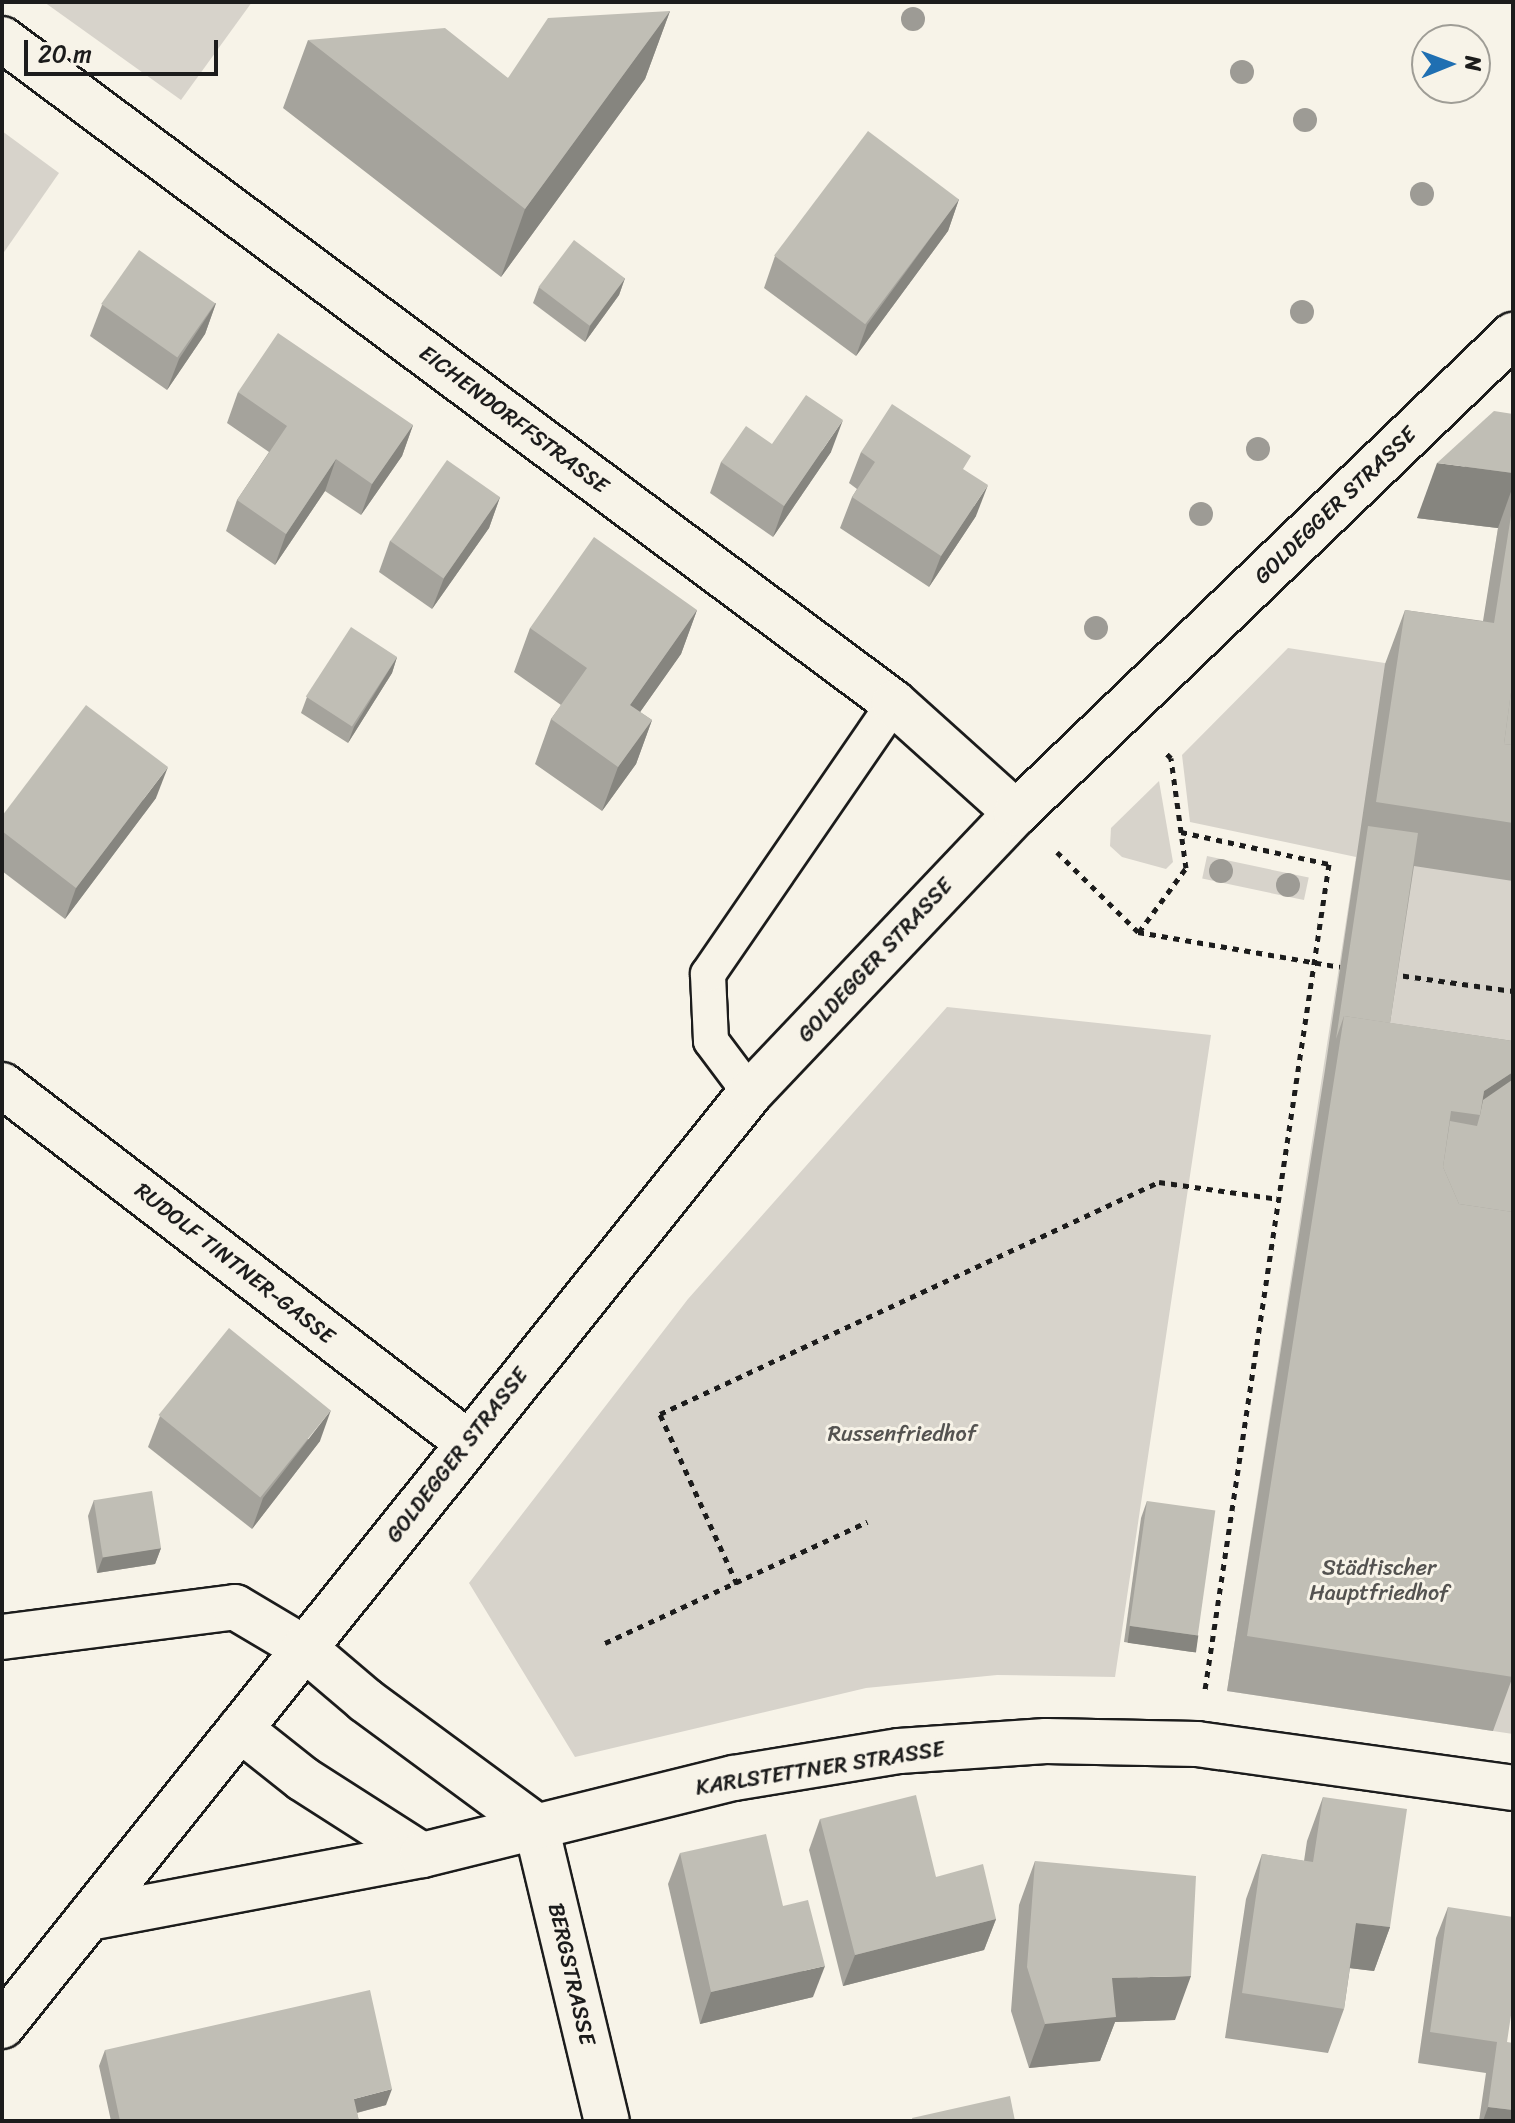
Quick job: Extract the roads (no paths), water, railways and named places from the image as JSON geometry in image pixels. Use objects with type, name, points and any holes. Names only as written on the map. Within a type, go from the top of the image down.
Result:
[{"type":"street","name":"EICHENDORFFSTRASSE","points":[[2,39],[894,703],[1016,813]]},
{"type":"street","name":"GOLDEGGER STRASSE","points":[[2,2026],[467,1442],[750,1093],[1016,813],[1513,335]]},
{"type":"street","name":"RUDOLF TINTNER-GASSE","points":[[2,1085],[467,1442]]},
{"type":"street","points":[[2,1637],[235,1607],[304,1648],[365,1700],[536,1826]]},
{"type":"street","points":[[240,1729],[303,1779],[422,1855]]},
{"type":"street","name":"KARLSTETTNER STRASSE","points":[[89,1918],[422,1855],[734,1778],[899,1751],[1046,1741],[1197,1744],[1513,1788]]},
{"type":"street","name":"BERGSTRASSE","points":[[536,1826],[607,2121]]},
{"type":"lane","points":[[750,1093],[711,1041],[708,974],[894,703]]},
{"type":"park label","name":"Russenfriedhof","points":[[902,1434]]},
{"type":"park label","name":"Städtischer Hauptfriedhof","points":[[1379,1580]]}]
